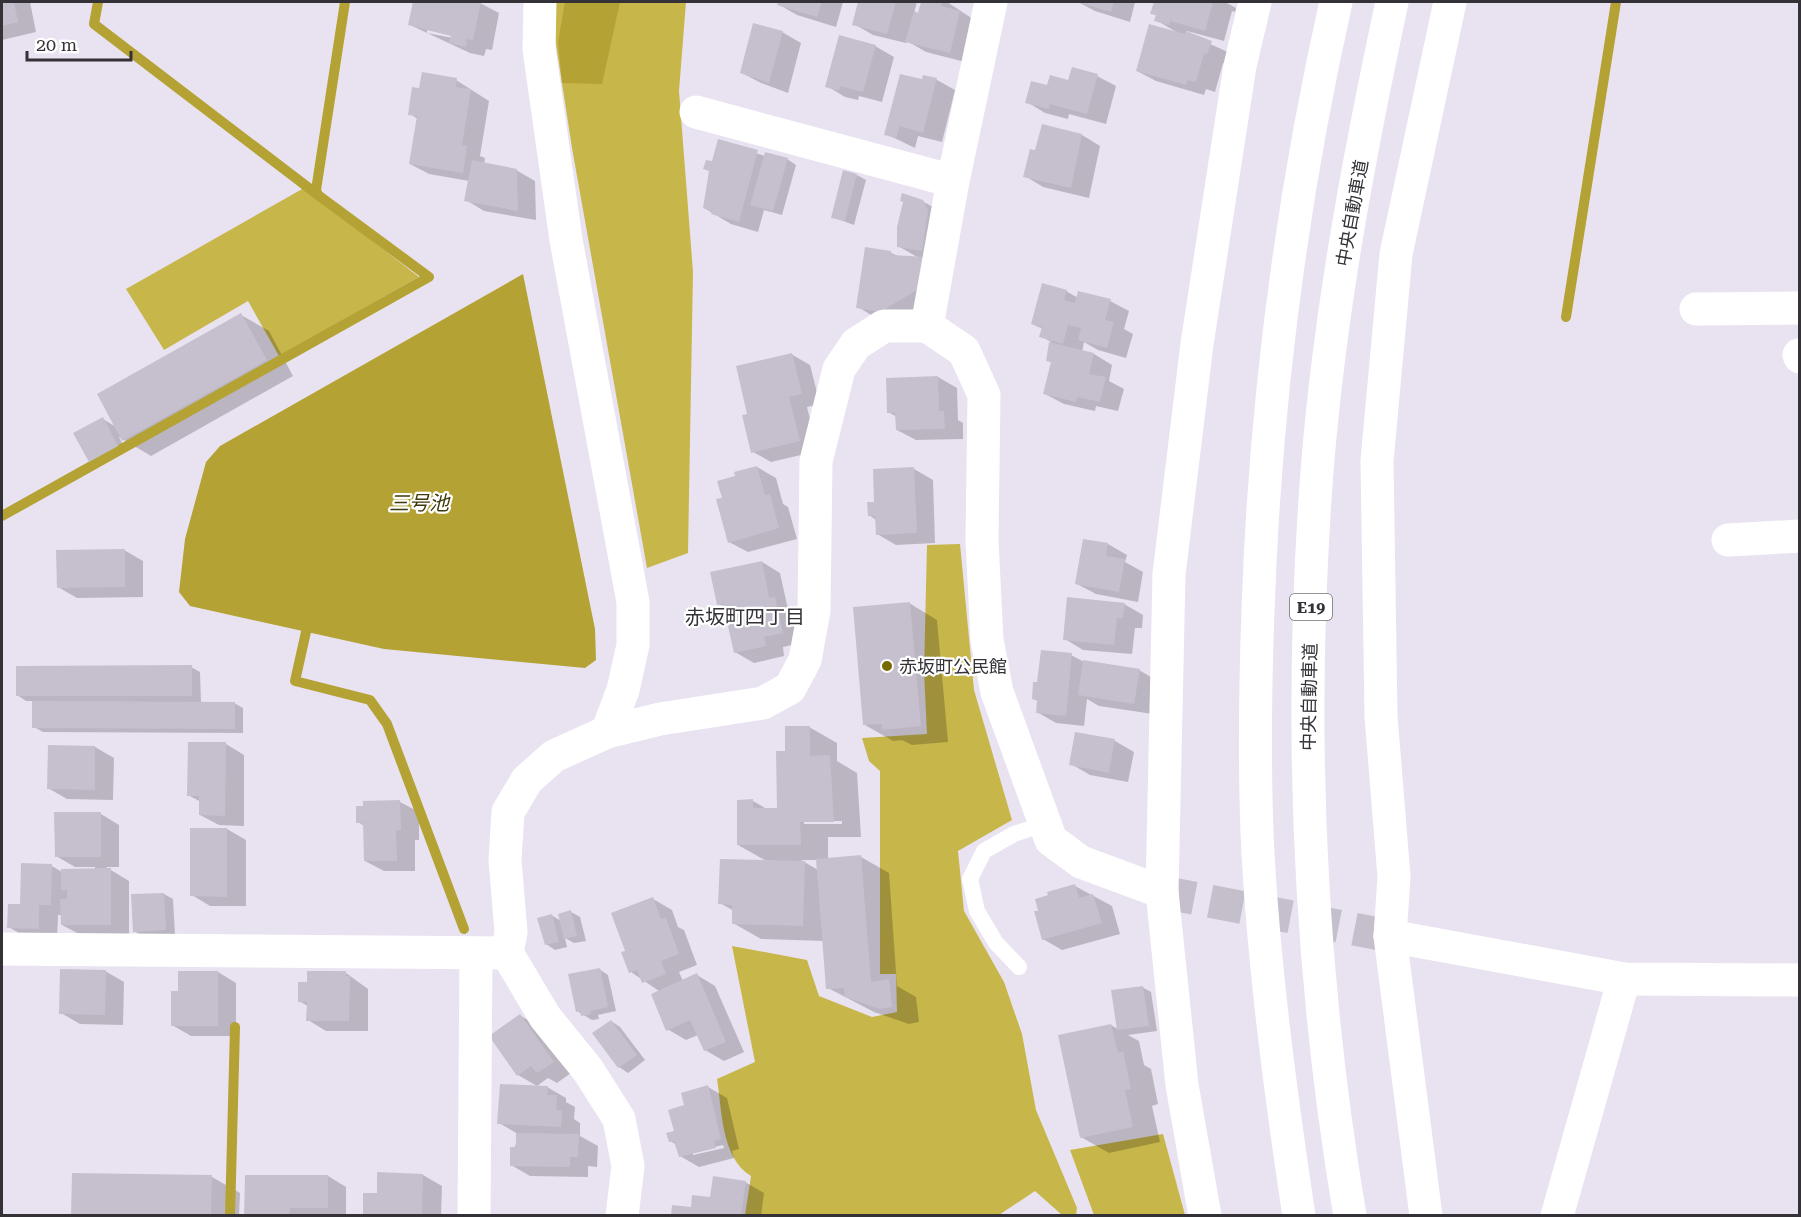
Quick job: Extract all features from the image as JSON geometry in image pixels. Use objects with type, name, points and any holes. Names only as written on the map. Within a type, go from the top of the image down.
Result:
[{"type":"main road","points":[[540,2],[539,49],[566,240],[633,602],[633,645],[622,690],[607,732]]},
{"type":"main road","points":[[927,326],[953,181],[991,2]]},
{"type":"main road","points":[[1205,1215],[1182,1085],[1162,892],[1169,574],[1197,344],[1240,66],[1255,2]]},
{"type":"main road","points":[[1299,1215],[1269,987],[1258,854],[1255,692],[1262,496],[1282,292],[1320,74],[1336,2]]},
{"type":"main road","name":"中央自動車道","points":[[1350,1215],[1321,1012],[1311,868],[1307,705],[1315,498],[1336,302],[1392,2]]},
{"type":"main road","points":[[1426,1215],[1390,936],[1394,877],[1382,716],[1377,461],[1396,254],[1450,2]]},
{"type":"main road","points":[[696,112],[953,181]]},
{"type":"main road","points":[[1696,309],[1800,308]]},
{"type":"main road","points":[[474,1215],[492,954],[511,932],[505,860],[508,812],[527,780],[554,756],[607,732],[660,719],[763,703],[790,688],[805,660],[814,611],[816,461],[838,369],[856,344],[884,326],[927,326],[964,351],[984,395],[982,540],[987,640],[997,692],[1051,840],[1081,862],[1162,892]]},
{"type":"main road","points":[[1728,540],[1800,536]]},
{"type":"main road","points":[[1390,936],[1624,979],[1800,980]]},
{"type":"main road","points":[[2,949],[492,954],[588,1070],[619,1119],[628,1166],[622,1215]]},
{"type":"main road","points":[[1557,1215],[1624,979]]},
{"type":"lane","points":[[1019,967],[996,943],[977,911],[970,879],[984,851],[1014,834],[1045,824]]},
{"type":"shaded area","points":[[556,2],[686,2],[679,91],[693,272],[688,553],[647,568],[572,148],[555,38]]},
{"type":"shaded area","points":[[304,188],[419,277],[279,356],[248,301],[164,350],[126,289]]},
{"type":"shaded area","points":[[960,544],[974,690],[1012,820],[958,851],[964,911],[1004,982],[1022,1034],[1036,1110],[1077,1208],[1076,1215],[1062,1215],[1035,1191],[999,1215],[745,1215],[751,1176],[741,1168],[728,1146],[717,1079],[755,1062],[732,946],[807,960],[819,996],[872,1017],[897,1012],[896,974],[880,974],[880,771],[869,761],[862,738],[927,734],[924,672],[927,545]]},
{"type":"shaded area","points":[[1163,1134],[1185,1215],[1094,1215],[1070,1150]]},
{"type":"water","points":[[565,2],[620,2],[602,84],[562,83],[558,42]]},
{"type":"water","name":"三号池","points":[[523,274],[595,629],[596,660],[585,668],[384,649],[190,606],[179,592],[185,539],[206,462],[220,446]]},
{"type":"building","points":[[2,2],[14,2],[18,22],[2,26]]},
{"type":"building","points":[[413,2],[481,2],[473,40],[467,39],[466,47],[449,43],[451,36],[408,25]]},
{"type":"building","points":[[778,2],[822,2],[817,17],[777,5]]},
{"type":"building","points":[[858,2],[896,2],[887,34],[852,25]]},
{"type":"building","points":[[921,2],[942,2],[941,6],[960,11],[950,53],[905,42],[914,11],[918,13]]},
{"type":"building","points":[[1077,2],[1114,2],[1111,12]]},
{"type":"building","points":[[1154,2],[1213,2],[1205,31],[1170,21],[1169,25],[1154,21],[1156,15],[1150,14]]},
{"type":"building","points":[[753,23],[783,31],[769,83],[740,73]]},
{"type":"building","points":[[1149,24],[1185,34],[1186,31],[1212,41],[1207,54],[1204,53],[1196,82],[1187,80],[1186,85],[1136,71]]},
{"type":"building","points":[[839,35],[876,45],[863,92],[840,86],[839,91],[825,87]]},
{"type":"building","points":[[1072,67],[1098,74],[1087,114],[1050,104],[1049,109],[1025,103],[1031,81],[1047,85],[1050,75],[1068,80]]},
{"type":"building","points":[[422,72],[457,78],[456,87],[471,89],[462,145],[467,146],[463,173],[409,164],[417,116],[408,115],[412,87],[419,88]]},
{"type":"building","points":[[900,74],[922,79],[923,75],[937,78],[923,133],[900,126],[896,138],[884,135]]},
{"type":"building","points":[[1042,124],[1082,134],[1071,188],[1023,177],[1030,149],[1035,150]]},
{"type":"building","points":[[718,139],[758,150],[739,222],[711,214],[712,211],[703,208],[709,171],[703,169],[706,160],[712,161]]},
{"type":"building","points":[[765,152],[788,158],[773,211],[750,205]]},
{"type":"building","points":[[472,160],[517,169],[518,211],[464,201]]},
{"type":"building","points":[[843,170],[857,174],[845,221],[831,218]]},
{"type":"building","points":[[902,193],[923,200],[928,210],[922,251],[897,247],[897,227],[903,202],[900,201]]},
{"type":"building","points":[[865,247],[891,251],[891,255],[926,257],[922,287],[880,312],[856,308]]},
{"type":"building","points":[[1042,283],[1067,290],[1064,300],[1075,303],[1078,291],[1111,299],[1105,320],[1114,322],[1107,348],[1078,340],[1081,328],[1068,325],[1063,344],[1039,337],[1042,327],[1031,324]]},
{"type":"building","points":[[241,313],[267,360],[122,441],[97,394]]},
{"type":"building","points":[[1049,342],[1094,353],[1089,374],[1106,377],[1100,402],[1077,397],[1076,402],[1043,394],[1051,362],[1046,361]]},
{"type":"building","points":[[792,353],[802,394],[789,397],[800,441],[751,453],[742,415],[747,414],[736,366]]},
{"type":"building","points":[[938,376],[939,411],[944,411],[945,429],[896,430],[895,413],[887,413],[886,378]]},
{"type":"building","points":[[103,417],[118,446],[89,462],[73,433]]},
{"type":"building","points":[[757,466],[765,495],[770,494],[779,528],[728,543],[716,499],[722,498],[717,481],[735,476],[734,472]]},
{"type":"building","points":[[914,467],[917,533],[876,535],[875,516],[868,516],[867,502],[874,502],[873,469]]},
{"type":"building","points":[[1083,539],[1108,543],[1106,556],[1125,559],[1119,592],[1075,584]]},
{"type":"building","points":[[125,549],[125,587],[57,588],[56,550]]},
{"type":"building","points":[[762,561],[769,598],[775,597],[783,633],[764,637],[766,646],[734,653],[723,604],[717,605],[710,572]]},
{"type":"building","points":[[1067,597],[1125,603],[1123,618],[1117,618],[1114,645],[1063,640]]},
{"type":"building","name":"赤坂町公民館","points":[[910,602],[921,726],[882,730],[882,724],[863,725],[853,607]]},
{"type":"building","points":[[1041,650],[1072,653],[1066,716],[1036,713],[1037,700],[1032,699],[1033,682],[1037,682]]},
{"type":"building","points":[[1083,660],[1140,669],[1134,704],[1078,695]]},
{"type":"building","points":[[192,665],[192,696],[16,696],[16,666]]},
{"type":"building","points":[[32,701],[235,702],[235,729],[32,728]]},
{"type":"building","points":[[785,726],[810,726],[810,756],[830,755],[834,822],[800,822],[801,845],[737,845],[737,800],[753,799],[753,808],[777,808],[776,751],[785,751]]},
{"type":"building","points":[[1075,732],[1115,739],[1109,773],[1069,765]]},
{"type":"building","points":[[188,742],[226,742],[225,816],[199,815],[199,796],[187,796]]},
{"type":"building","points":[[48,745],[95,746],[95,790],[47,789]]},
{"type":"building","points":[[400,800],[401,830],[396,830],[397,861],[364,861],[363,823],[356,823],[356,806],[363,806],[363,801]]},
{"type":"building","points":[[54,812],[101,812],[101,857],[55,857]]},
{"type":"building","points":[[190,828],[227,828],[227,897],[190,896]]},
{"type":"building","points":[[861,855],[871,982],[889,979],[892,1007],[880,1009],[845,997],[844,988],[826,989],[816,859]]},
{"type":"building","points":[[720,859],[805,861],[803,926],[732,924],[732,905],[718,904]]},
{"type":"building","points":[[21,863],[52,864],[51,905],[39,905],[39,929],[7,928],[8,904],[20,904]]},
{"type":"building","points":[[111,868],[111,925],[61,925],[60,899],[67,899],[67,890],[61,890],[61,869]]},
{"type":"building","points":[[1075,884],[1079,898],[1093,894],[1102,923],[1042,940],[1034,911],[1038,911],[1035,899],[1048,895],[1047,892]]},
{"type":"building","points":[[164,893],[166,930],[133,932],[131,894]]},
{"type":"building","points":[[653,897],[661,919],[666,918],[679,954],[661,961],[666,974],[642,983],[637,970],[629,973],[621,952],[625,951],[611,913]]},
{"type":"building","points":[[571,910],[577,936],[564,939],[558,914]]},
{"type":"building","points":[[552,914],[559,942],[545,945],[537,918]]},
{"type":"building","points":[[600,968],[608,1007],[590,1011],[591,1014],[581,1016],[580,1011],[576,1012],[568,974]]},
{"type":"building","points":[[60,969],[106,970],[105,1015],[59,1014]]},
{"type":"building","points":[[178,971],[218,971],[218,1026],[171,1026],[171,991],[178,991]]},
{"type":"building","points":[[307,971],[346,971],[346,976],[350,976],[349,1021],[306,1021],[307,1002],[298,1002],[298,982],[307,982]]},
{"type":"building","points":[[697,973],[726,1042],[704,1051],[690,1020],[666,1031],[651,994]]},
{"type":"building","points":[[1143,986],[1149,1026],[1117,1030],[1111,990]]},
{"type":"building","points":[[520,1014],[554,1062],[537,1073],[531,1066],[517,1076],[489,1036]]},
{"type":"building","points":[[611,1020],[637,1055],[618,1068],[592,1033]]},
{"type":"building","points":[[1111,1024],[1118,1053],[1123,1051],[1131,1089],[1125,1090],[1133,1127],[1080,1138],[1058,1035]]},
{"type":"building","points":[[500,1084],[548,1086],[547,1095],[557,1095],[556,1110],[562,1111],[561,1127],[497,1124]]},
{"type":"building","points":[[708,1085],[721,1139],[714,1141],[716,1148],[679,1157],[674,1141],[669,1142],[666,1133],[674,1131],[668,1110],[684,1105],[681,1093]]},
{"type":"building","points":[[516,1133],[579,1134],[578,1157],[570,1157],[570,1167],[510,1166],[510,1147],[516,1147]]},
{"type":"building","points":[[377,1172],[423,1174],[422,1216],[363,1216],[363,1193],[377,1193]]},
{"type":"building","points":[[72,1173],[212,1175],[211,1216],[71,1216]]},
{"type":"building","points":[[245,1175],[328,1175],[328,1208],[290,1208],[289,1216],[244,1216]]},
{"type":"building","points":[[713,1176],[746,1181],[741,1216],[671,1216],[672,1205],[691,1207],[692,1195],[710,1197]]},
{"type":"waterway","points":[[98,2],[94,24],[318,195]]},
{"type":"waterway","points":[[2,516],[429,277],[318,195],[316,190],[345,2]]},
{"type":"waterway","points":[[1566,317],[1616,2]]},
{"type":"waterway","points":[[306,632],[295,681],[370,700],[387,724],[464,929]]},
{"type":"waterway","points":[[230,1216],[235,1027]]},
{"type":"tunnel","points":[[1162,892],[1390,936]]},
{"type":"place","name":"赤坂町公民館","points":[[887,666]]},
{"type":"district","name":"赤坂町四丁目","points":[[745,617]]}]
